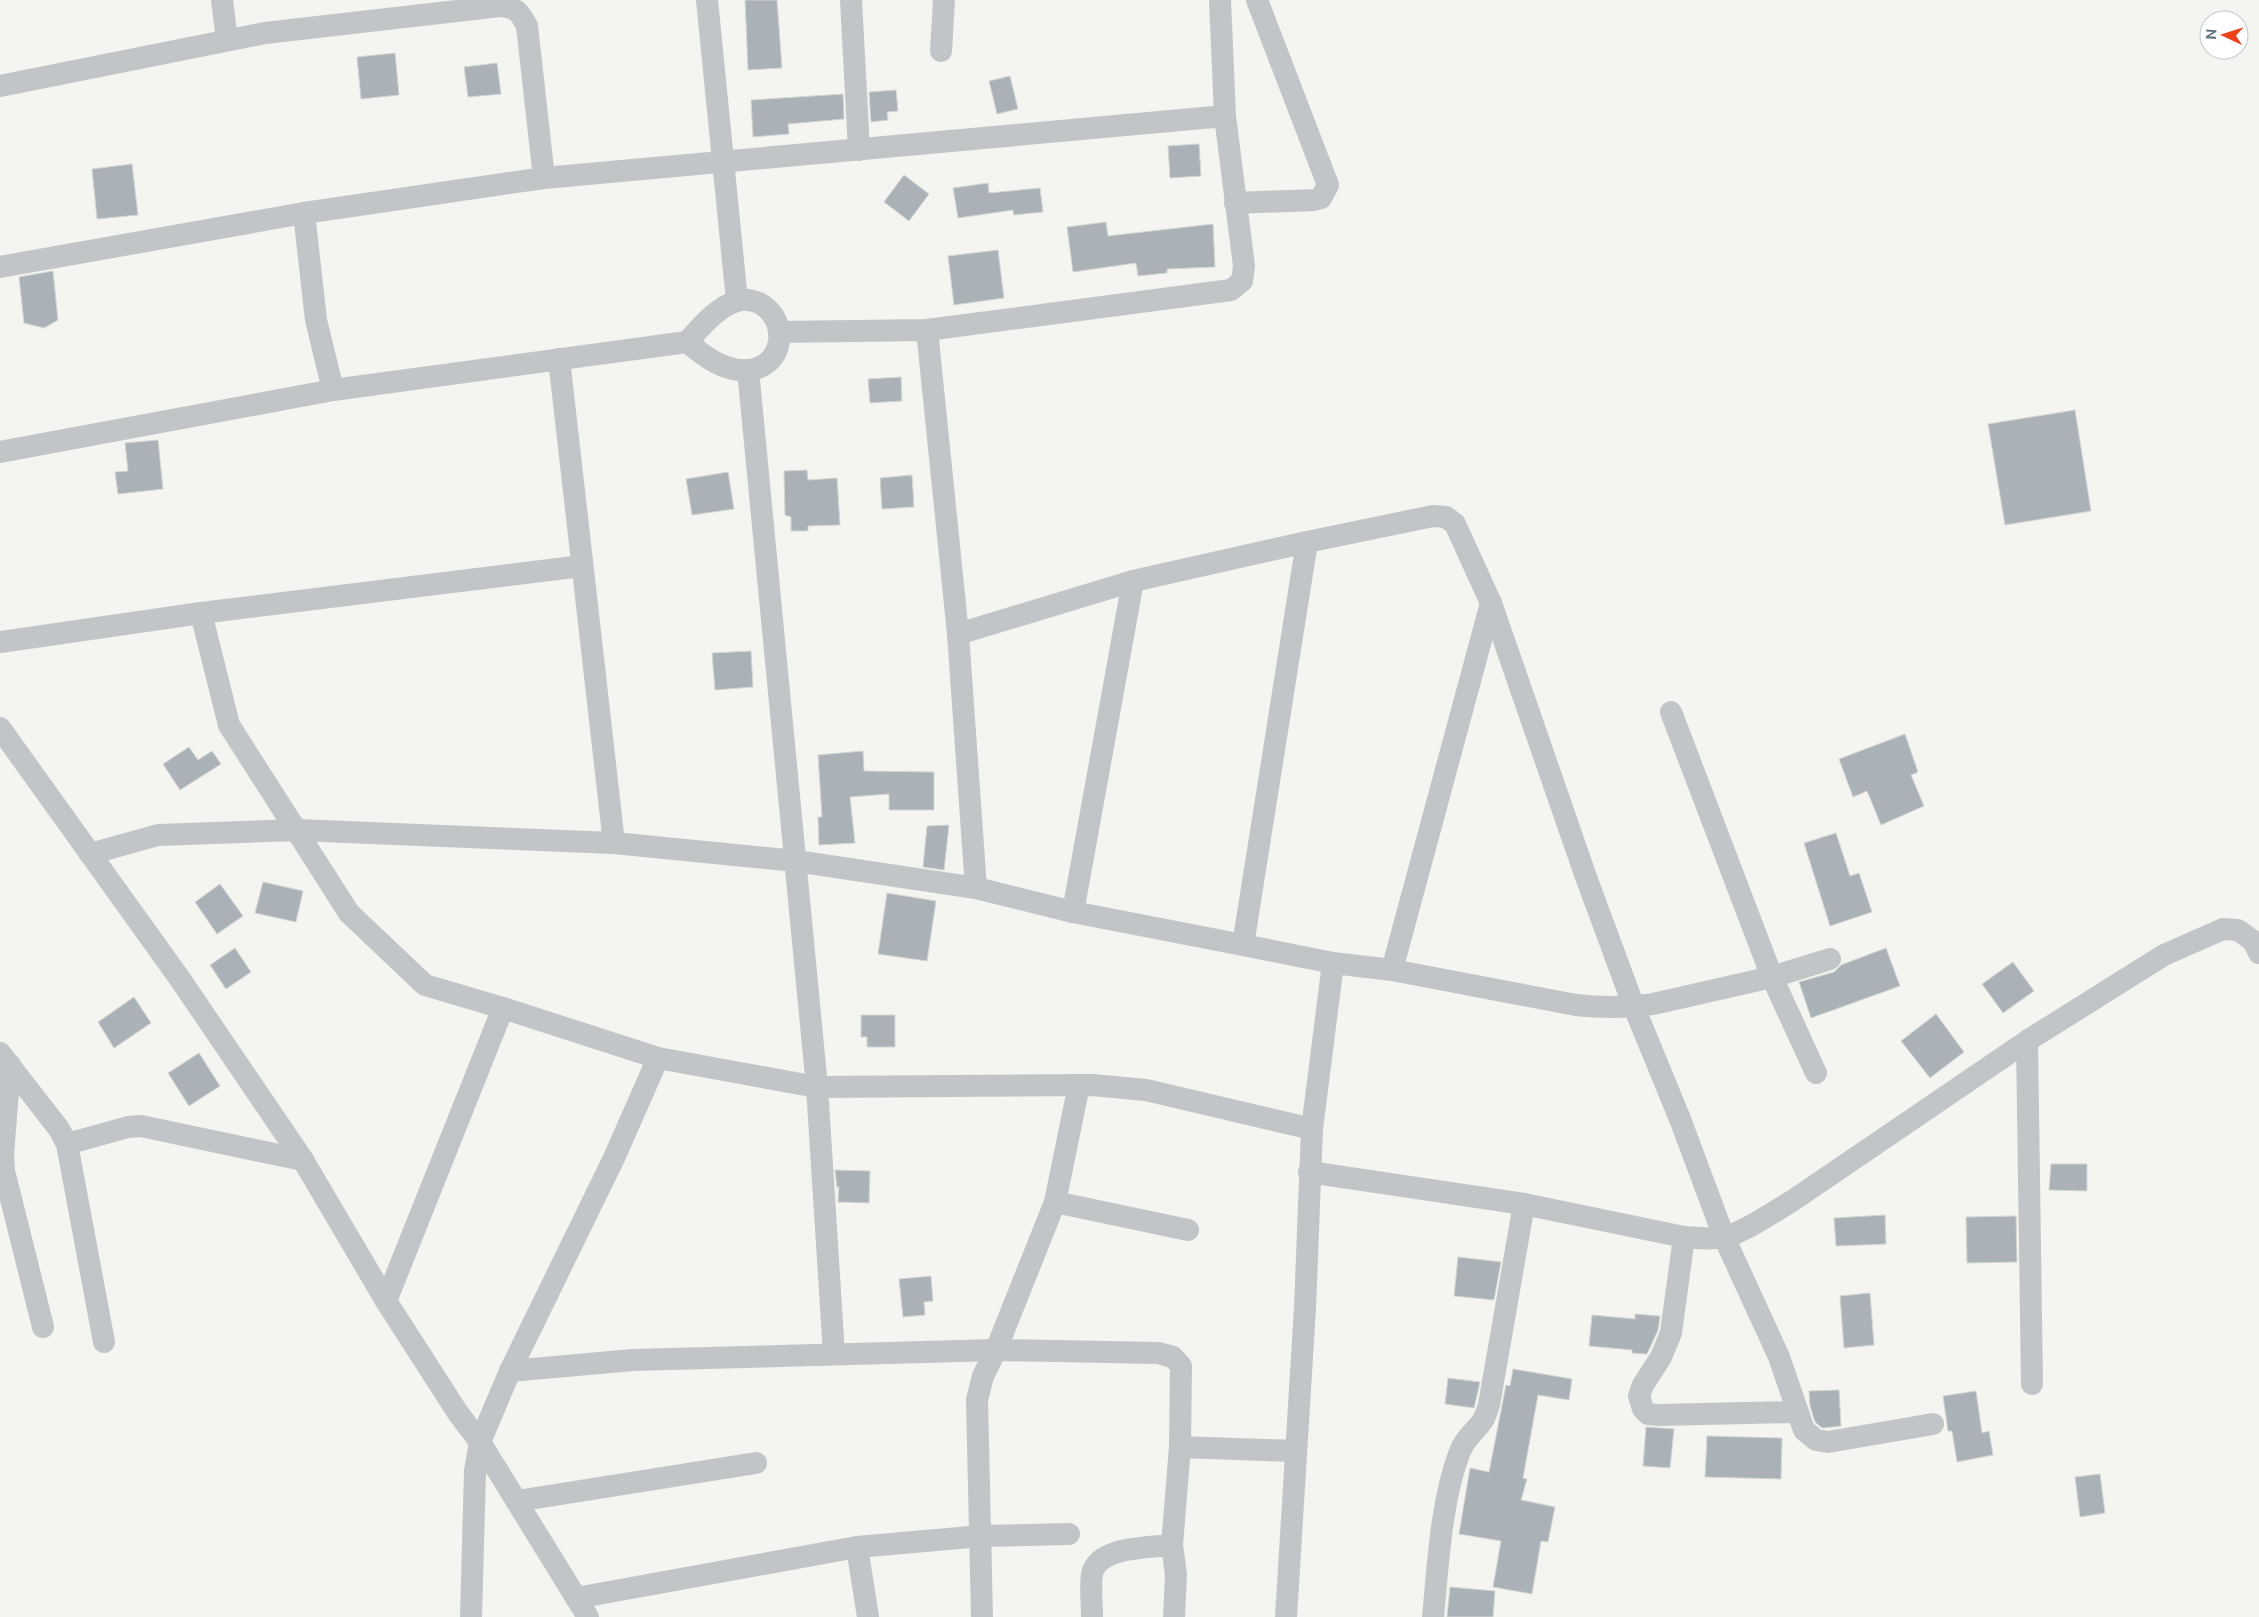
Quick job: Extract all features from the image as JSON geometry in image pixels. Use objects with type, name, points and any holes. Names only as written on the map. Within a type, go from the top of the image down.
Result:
[{"type":"street","points":[[222,0],[227,40]]},
{"type":"street","points":[[707,0],[737,301]]},
{"type":"street","points":[[851,0],[859,150]]},
{"type":"street","points":[[941,51],[944,0]]},
{"type":"street","points":[[780,332],[927,330],[1231,290],[1242,281],[1244,266],[1225,116],[1220,0]]},
{"type":"street","points":[[1235,203],[1314,200],[1321,198],[1328,185],[1257,0]]},
{"type":"street","points":[[0,86],[227,40],[513,4],[527,26],[544,178]]},
{"type":"street","points":[[0,267],[304,214],[544,178],[1225,116]]},
{"type":"street","points":[[304,214],[316,320],[333,390]]},
{"type":"street","points":[[0,452],[333,390],[687,342],[726,306],[746,299],[763,305],[772,312],[777,320],[780,332],[779,344],[771,360],[748,370],[724,366],[706,358],[687,342]]},
{"type":"street","points":[[927,330],[958,634],[976,888]]},
{"type":"street","points":[[559,359],[614,844]]},
{"type":"street","points":[[748,370],[817,1087],[834,1354]]},
{"type":"street","points":[[958,634],[1133,581],[1307,542],[1433,516],[1446,517],[1455,524],[1491,602],[1586,877],[1634,1007],[1680,1119],[1724,1237],[1779,1357],[1796,1412],[1804,1430],[1816,1440],[1828,1442],[1933,1424]]},
{"type":"street","points":[[1243,945],[1307,542]]},
{"type":"street","points":[[0,642],[201,613],[582,566]]},
{"type":"street","points":[[1073,912],[1133,581]]},
{"type":"street","points":[[1392,970],[1491,602]]},
{"type":"street","points":[[201,613],[229,725],[350,913],[425,986],[503,1008],[658,1058],[817,1087],[1079,1085],[1146,1090],[1312,1129]]},
{"type":"street","points":[[1671,712],[1772,977],[1816,1073]]},
{"type":"street","points":[[0,728],[180,979],[302,1160],[386,1301],[458,1414],[480,1442],[517,1501],[570,1599],[588,1617]]},
{"type":"street","points":[[90,854],[158,835],[297,830],[614,844],[796,861],[976,888],[1073,912],[1334,963],[1392,970],[1576,1005],[1603,1008],[1634,1007],[1772,977],[1830,959]]},
{"type":"street","points":[[1309,1172],[1524,1204],[1684,1237],[1710,1239],[1724,1237],[1786,1204],[2027,1042],[2164,955],[2223,929],[2238,930],[2253,941],[2259,953]]},
{"type":"street","points":[[1286,1617],[1305,1308],[1312,1129],[1334,963]]},
{"type":"street","points":[[386,1301],[503,1008]]},
{"type":"street","points":[[2027,1042],[2032,1384]]},
{"type":"street","points":[[471,1617],[475,1471],[480,1442],[510,1371],[614,1158],[658,1058]]},
{"type":"street","points":[[5,1059],[59,1129],[67,1144],[104,1342]]},
{"type":"street","points":[[5,1059],[4,1171],[43,1326]]},
{"type":"street","points":[[982,1617],[982,1536],[977,1400],[983,1376],[996,1350],[1055,1202],[1079,1085]]},
{"type":"street","points":[[67,1144],[128,1126],[141,1126],[302,1160]]},
{"type":"street","points":[[1055,1202],[1188,1230]]},
{"type":"street","points":[[1433,1617],[1440,1550],[1453,1472],[1460,1451],[1468,1437],[1483,1421],[1489,1405],[1524,1204]]},
{"type":"street","points":[[1684,1237],[1671,1333],[1661,1358],[1643,1386],[1639,1396],[1643,1409],[1648,1414],[1658,1415],[1796,1412]]},
{"type":"street","points":[[510,1371],[633,1360],[996,1350],[1158,1352],[1173,1357],[1181,1366],[1180,1447],[1172,1545],[1176,1576],[1174,1617]]},
{"type":"street","points":[[1180,1447],[1295,1451]]},
{"type":"street","points":[[517,1501],[756,1463]]},
{"type":"street","points":[[570,1599],[858,1547],[982,1536],[1069,1534]]},
{"type":"street","points":[[1092,1617],[1092,1573],[1099,1561],[1108,1554],[1172,1545]]},
{"type":"street","points":[[858,1547],[868,1617]]},
{"type":"building","points":[[745,0],[777,0],[782,68],[748,70]]},
{"type":"building","points":[[395,53],[399,95],[361,99],[357,57]]},
{"type":"building","points":[[497,63],[501,94],[468,97],[464,67]]},
{"type":"building","points":[[1010,76],[1018,109],[997,114],[989,81]]},
{"type":"building","points":[[896,90],[898,111],[887,112],[888,120],[871,122],[869,92]]},
{"type":"building","points":[[843,94],[844,119],[788,124],[789,134],[753,137],[751,100]]},
{"type":"building","points":[[1199,144],[1201,176],[1170,178],[1168,146]]},
{"type":"building","points":[[132,164],[138,215],[97,219],[92,169]]},
{"type":"building","points":[[904,175],[929,194],[909,221],[884,202]]},
{"type":"building","points":[[988,183],[989,193],[1040,188],[1043,212],[1014,215],[1013,210],[958,218],[953,188]]},
{"type":"building","points":[[1106,222],[1108,236],[1213,224],[1215,267],[1167,269],[1167,273],[1138,276],[1136,263],[1073,272],[1067,227]]},
{"type":"building","points":[[998,250],[1004,298],[954,305],[948,256]]},
{"type":"building","points":[[53,271],[58,320],[44,328],[24,323],[19,277]]},
{"type":"building","points":[[901,377],[902,401],[870,403],[868,379]]},
{"type":"building","points":[[2075,410],[2091,511],[2005,525],[1988,424]]},
{"type":"building","points":[[158,440],[163,489],[118,494],[115,472],[128,471],[125,443]]},
{"type":"building","points":[[807,470],[808,480],[837,478],[840,525],[808,526],[808,531],[791,531],[791,517],[785,515],[784,471]]},
{"type":"building","points":[[728,472],[734,509],[692,515],[686,479]]},
{"type":"building","points":[[912,475],[914,507],[882,509],[880,478]]},
{"type":"building","points":[[751,651],[753,687],[715,690],[712,653]]},
{"type":"building","points":[[1905,734],[1918,772],[1911,775],[1924,806],[1881,825],[1867,791],[1853,797],[1839,759]]},
{"type":"building","points":[[189,747],[198,760],[212,751],[221,764],[180,790],[163,764]]},
{"type":"building","points":[[863,751],[864,771],[934,772],[934,810],[889,810],[889,794],[850,797],[855,843],[819,845],[818,817],[822,817],[818,755]]},
{"type":"building","points":[[949,825],[944,870],[923,867],[927,826]]},
{"type":"building","points":[[1836,833],[1850,876],[1859,873],[1872,912],[1830,926],[1804,843]]},
{"type":"building","points":[[263,882],[303,891],[296,922],[255,913]]},
{"type":"building","points":[[220,884],[243,916],[217,934],[195,902]]},
{"type":"building","points":[[887,893],[936,901],[927,961],[878,954]]},
{"type":"building","points":[[235,948],[251,972],[226,989],[210,965]]},
{"type":"building","points":[[1886,948],[1900,986],[1811,1018],[1799,982],[1834,972],[1841,965]]},
{"type":"building","points":[[2013,962],[2034,991],[2003,1013],[1982,984]]},
{"type":"building","points":[[134,997],[151,1023],[114,1048],[98,1022]]},
{"type":"building","points":[[1936,1014],[1964,1052],[1930,1078],[1901,1041]]},
{"type":"building","points":[[861,1015],[895,1015],[895,1047],[867,1047],[867,1037],[861,1037]]},
{"type":"building","points":[[199,1053],[220,1086],[189,1106],[168,1073]]},
{"type":"building","points":[[2051,1164],[2087,1164],[2087,1191],[2049,1190]]},
{"type":"building","points":[[835,1170],[870,1171],[869,1203],[838,1202],[839,1187],[837,1187]]},
{"type":"building","points":[[1885,1215],[1886,1244],[1836,1246],[1834,1218]]},
{"type":"building","points":[[2016,1216],[2017,1262],[1967,1263],[1966,1217]]},
{"type":"building","points":[[1458,1257],[1501,1262],[1494,1300],[1454,1296]]},
{"type":"building","points":[[931,1276],[933,1301],[924,1302],[925,1315],[903,1317],[899,1279]]},
{"type":"building","points":[[1870,1293],[1874,1345],[1844,1348],[1840,1296]]},
{"type":"building","points":[[1635,1314],[1660,1316],[1658,1330],[1647,1354],[1632,1353],[1632,1350],[1589,1346],[1592,1315],[1635,1319]]},
{"type":"building","points":[[1513,1369],[1572,1379],[1569,1400],[1538,1395],[1523,1478],[1527,1479],[1521,1500],[1555,1507],[1548,1542],[1541,1541],[1532,1594],[1493,1587],[1501,1541],[1459,1534],[1470,1468],[1489,1472],[1506,1385],[1510,1386]]},
{"type":"building","points":[[1448,1378],[1480,1382],[1474,1408],[1445,1404]]},
{"type":"building","points":[[1839,1390],[1841,1426],[1822,1428],[1815,1422],[1810,1406],[1809,1391]]},
{"type":"building","points":[[1976,1391],[1982,1433],[1989,1431],[1993,1455],[1957,1462],[1952,1431],[1948,1431],[1943,1396]]},
{"type":"building","points":[[1646,1427],[1674,1429],[1670,1468],[1643,1466]]},
{"type":"building","points":[[1707,1436],[1782,1438],[1781,1479],[1705,1477]]},
{"type":"building","points":[[2100,1474],[2105,1513],[2080,1517],[2075,1477]]},
{"type":"building","points":[[1450,1587],[1495,1591],[1493,1617],[1447,1617]]}]
